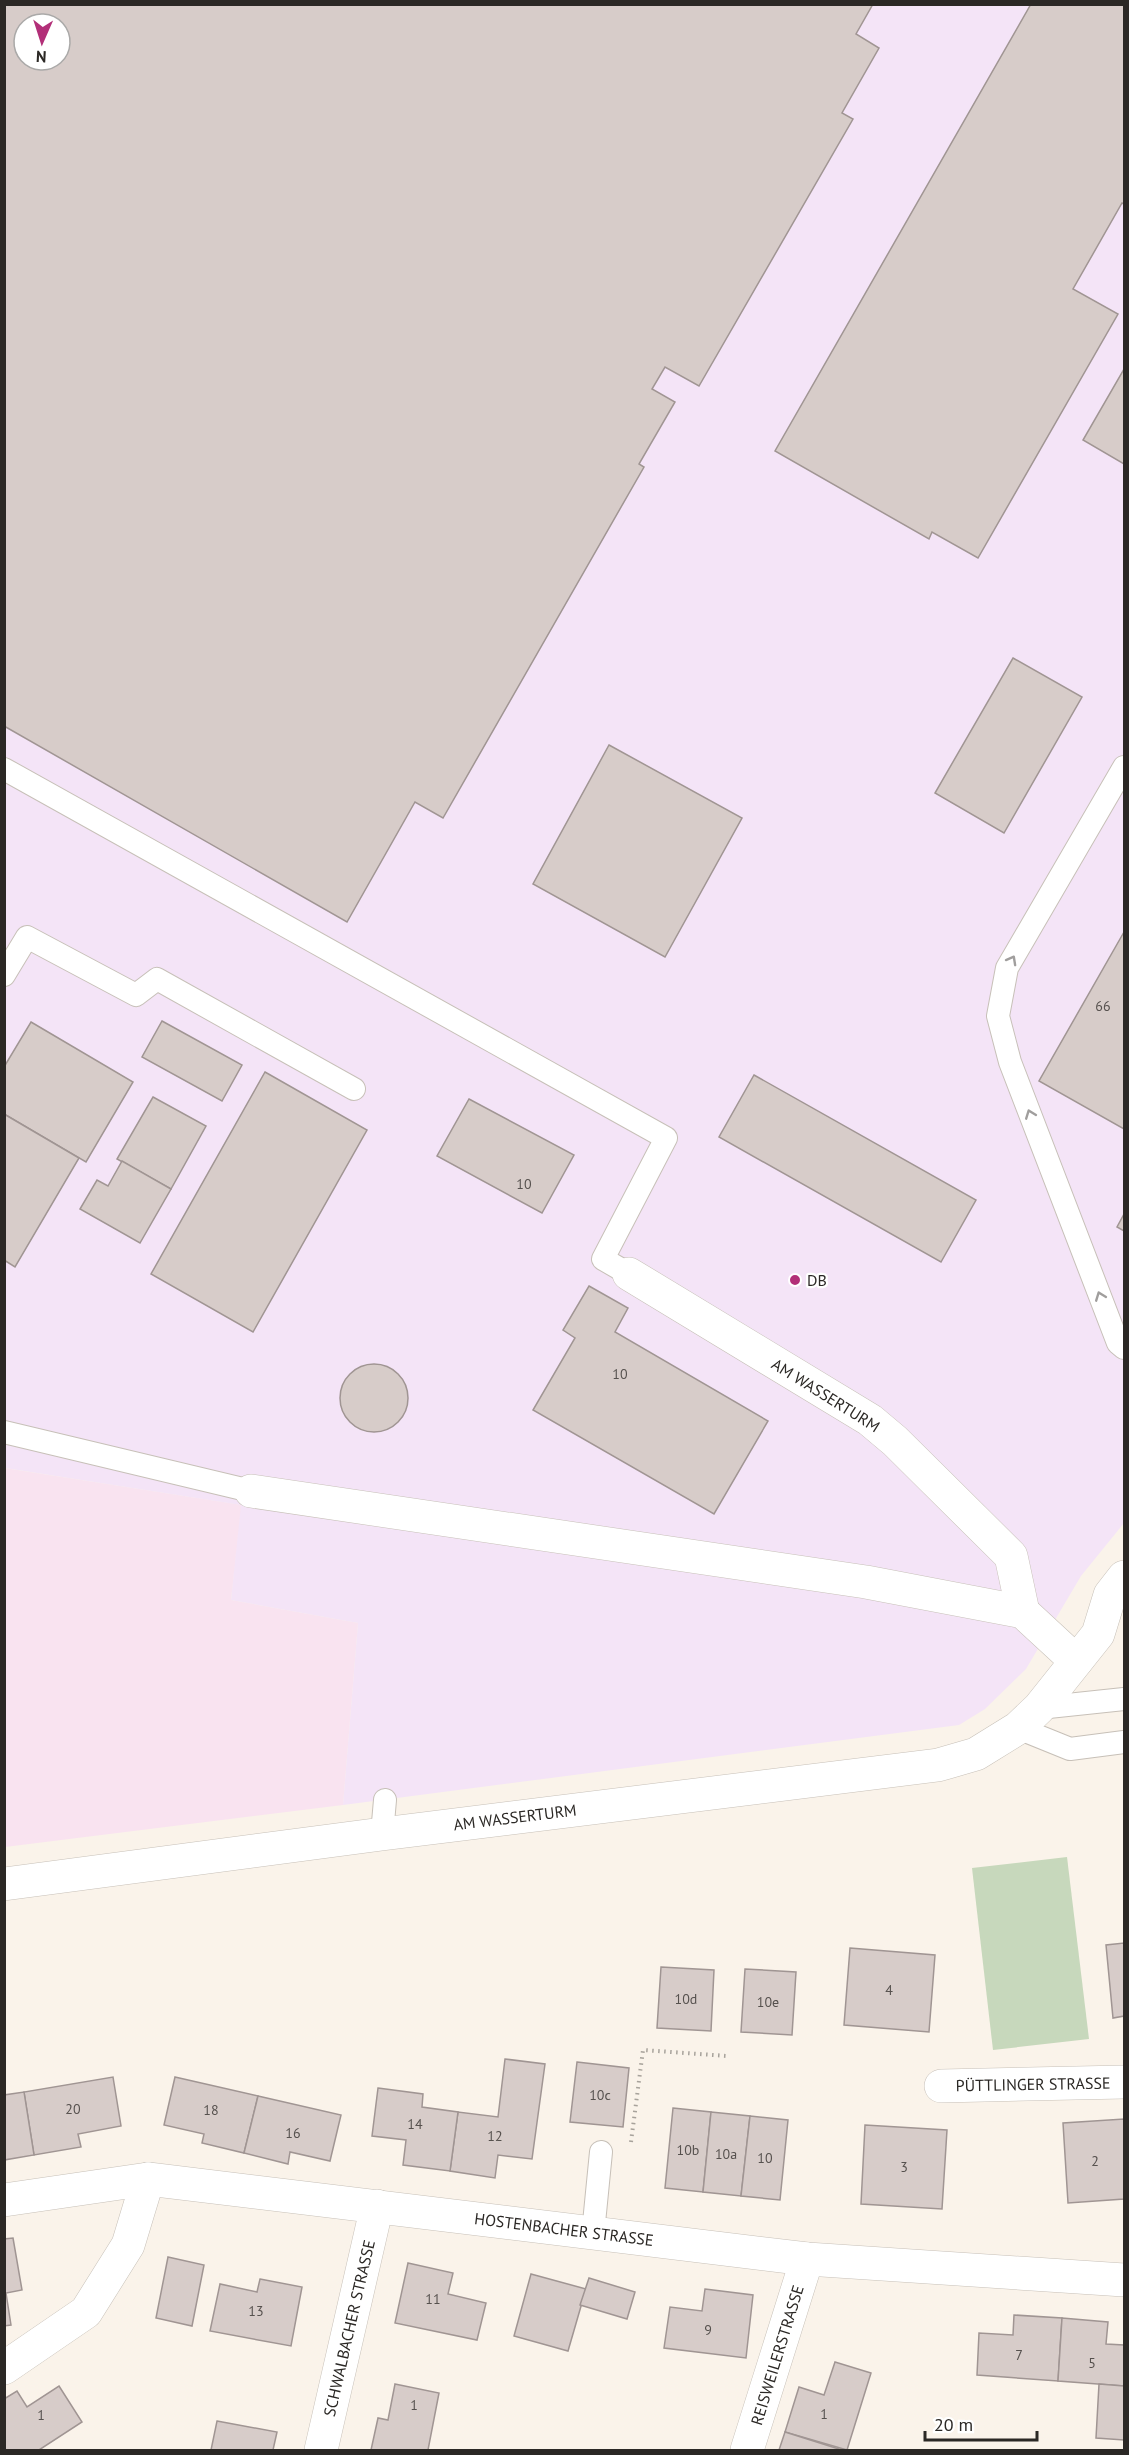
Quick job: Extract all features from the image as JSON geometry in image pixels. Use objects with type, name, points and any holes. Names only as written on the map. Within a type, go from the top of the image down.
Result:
[{"type":"street","name":"AM WASSERTURM","points":[[629,1274],[870,1420],[895,1441],[1011,1556],[1023,1612]]},
{"type":"street","points":[[250,1491],[866,1582],[1023,1612],[1076,1662]]},
{"type":"street","name":"AM WASSERTURM","points":[[4,1884],[382,1834],[939,1765],[976,1754],[1028,1718],[1076,1662],[1111,1633],[1110,1594],[1125,1577]]},
{"type":"street","name":"PÜTTLINGER STRASSE","points":[[941,2086],[1125,2082]]},
{"type":"street","points":[[4,2368],[86,2312],[128,2245],[148,2179]]},
{"type":"street","name":"HOSTENBACHER STRASSE","points":[[4,2200],[148,2179],[807,2259],[1125,2280]]},
{"type":"street","name":"SCHWALBACHER STRASSE","points":[[321,2451],[377,2206]]},
{"type":"street","name":"REISWEILERSTRASSE","points":[[747,2451],[807,2259]]},
{"type":"lane","points":[[1125,767],[1007,968],[998,1016],[1010,1062],[1118,1343],[1125,1348]]},
{"type":"lane","points":[[4,769],[666,1138],[603,1259],[629,1274]]},
{"type":"lane","points":[[4,975],[27,937],[136,995],[157,979],[354,1089]]},
{"type":"lane","points":[[4,1432],[250,1491]]},
{"type":"lane","points":[[1028,1718],[1125,1699]]},
{"type":"lane","points":[[1028,1718],[1070,1749],[1125,1742]]},
{"type":"lane","points":[[382,1834],[385,1800]]},
{"type":"lane","points":[[592,2233],[601,2152]]},
{"type":"path","points":[[601,2152],[629,2155],[643,2050],[727,2056]]},
{"type":"shaded area","points":[[4,5],[1124,5],[1124,1523],[1081,1576],[1026,1669],[985,1709],[959,1725],[343,1805],[358,1623],[231,1600],[241,1505],[5,1468]]},
{"type":"shaded area","points":[[4,1468],[242,1505],[231,1600],[358,1623],[343,1805],[5,1847]]},
{"type":"green space","points":[[1067,1857],[1089,2039],[993,2050],[972,1868]]},
{"type":"building","points":[[4,4],[873,4],[856,34],[879,48],[842,113],[853,119],[699,386],[665,367],[652,389],[675,402],[639,464],[644,467],[443,818],[415,802],[347,922],[4,726]]},
{"type":"building","points":[[1031,4],[1124,4],[1124,204],[1122,203],[1073,289],[1118,314],[978,558],[932,532],[929,539],[775,451]]},
{"type":"building","points":[[1124,369],[1124,464],[1083,440]]},
{"type":"building","points":[[1013,658],[1082,697],[1004,833],[935,793]]},
{"type":"building","points":[[609,745],[742,818],[665,957],[533,884]]},
{"type":"building","points":[[1124,932],[1124,1129],[1039,1081]]},
{"type":"building","points":[[162,1021],[242,1065],[222,1101],[142,1057]]},
{"type":"building","points":[[31,1022],[133,1082],[86,1162],[4,1114],[4,1067]]},
{"type":"building","points":[[265,1072],[367,1130],[253,1332],[151,1274]]},
{"type":"building","points":[[754,1075],[976,1200],[941,1262],[719,1137]]},
{"type":"building","points":[[153,1097],[206,1126],[171,1189],[117,1159]]},
{"type":"building","points":[[469,1099],[574,1155],[542,1213],[437,1156]]},
{"type":"building","points":[[4,1114],[79,1158],[15,1267],[4,1260]]},
{"type":"building","points":[[122,1161],[171,1189],[140,1243],[80,1209],[97,1180],[108,1186]]},
{"type":"building","points":[[1124,1214],[1124,1231],[1117,1227]]},
{"type":"building","points":[[589,1286],[628,1308],[615,1332],[768,1421],[714,1514],[533,1410],[575,1338],[563,1330]]},
{"type":"building","points":[[374,1364],[387,1367],[398,1374],[405,1385],[408,1398],[405,1411],[398,1422],[387,1429],[374,1432],[361,1429],[350,1422],[343,1411],[340,1398],[343,1385],[350,1374],[361,1367]]},
{"type":"building","points":[[1124,1943],[1124,2016],[1113,2018],[1106,1945]]},
{"type":"building","points":[[850,1948],[935,1955],[929,2032],[844,2025]]},
{"type":"building","points":[[661,1967],[714,1970],[711,2031],[657,2028]]},
{"type":"building","points":[[745,1969],[796,1972],[792,2035],[741,2032]]},
{"type":"building","points":[[505,2059],[545,2064],[532,2159],[498,2155],[495,2178],[450,2171],[458,2112],[498,2117]]},
{"type":"building","points":[[577,2062],[629,2068],[623,2127],[570,2122]]},
{"type":"building","points":[[113,2077],[121,2126],[78,2134],[81,2147],[34,2155],[24,2092]]},
{"type":"building","points":[[175,2077],[258,2096],[244,2153],[202,2143],[204,2134],[164,2125]]},
{"type":"building","points":[[378,2088],[423,2094],[422,2107],[458,2112],[450,2171],[403,2165],[406,2140],[372,2136]]},
{"type":"building","points":[[24,2092],[34,2155],[4,2160],[4,2095]]},
{"type":"building","points":[[258,2096],[341,2115],[330,2161],[290,2152],[288,2164],[244,2153]]},
{"type":"building","points":[[673,2108],[711,2112],[703,2192],[665,2188]]},
{"type":"building","points":[[711,2112],[750,2116],[741,2196],[703,2192]]},
{"type":"building","points":[[750,2116],[788,2120],[780,2200],[741,2196]]},
{"type":"building","points":[[1124,2119],[1124,2199],[1068,2203],[1063,2123]]},
{"type":"building","points":[[865,2125],[947,2130],[942,2209],[861,2204]]},
{"type":"building","points":[[13,2238],[22,2290],[6,2293],[11,2325],[4,2326],[4,2239]]},
{"type":"building","points":[[168,2257],[204,2265],[192,2326],[156,2318]]},
{"type":"building","points":[[408,2263],[453,2273],[448,2294],[486,2303],[477,2340],[395,2323]]},
{"type":"building","points":[[531,2274],[586,2289],[568,2351],[514,2336]]},
{"type":"building","points":[[589,2278],[635,2292],[627,2319],[580,2305]]},
{"type":"building","points":[[260,2279],[302,2287],[291,2346],[210,2331],[220,2284],[257,2292]]},
{"type":"building","points":[[705,2289],[753,2295],[746,2358],[664,2348],[670,2307],[702,2311]]},
{"type":"building","points":[[1014,2315],[1062,2318],[1058,2381],[977,2375],[979,2333],[1013,2335]]},
{"type":"building","points":[[1062,2318],[1108,2322],[1106,2344],[1124,2345],[1124,2386],[1058,2381]]},
{"type":"building","points":[[835,2362],[871,2373],[847,2450],[785,2432],[799,2387],[824,2395]]},
{"type":"building","points":[[395,2384],[439,2393],[428,2450],[371,2450],[378,2418],[388,2420]]},
{"type":"building","points":[[1099,2384],[1124,2386],[1124,2440],[1096,2438]]},
{"type":"building","points":[[59,2386],[82,2422],[39,2450],[4,2450],[4,2399],[17,2391],[27,2407]]},
{"type":"building","points":[[217,2421],[277,2432],[273,2450],[211,2450]]},
{"type":"building","points":[[785,2432],[842,2450],[779,2450]]},
{"type":"place","name":"DB","points":[[795,1280]]}]
